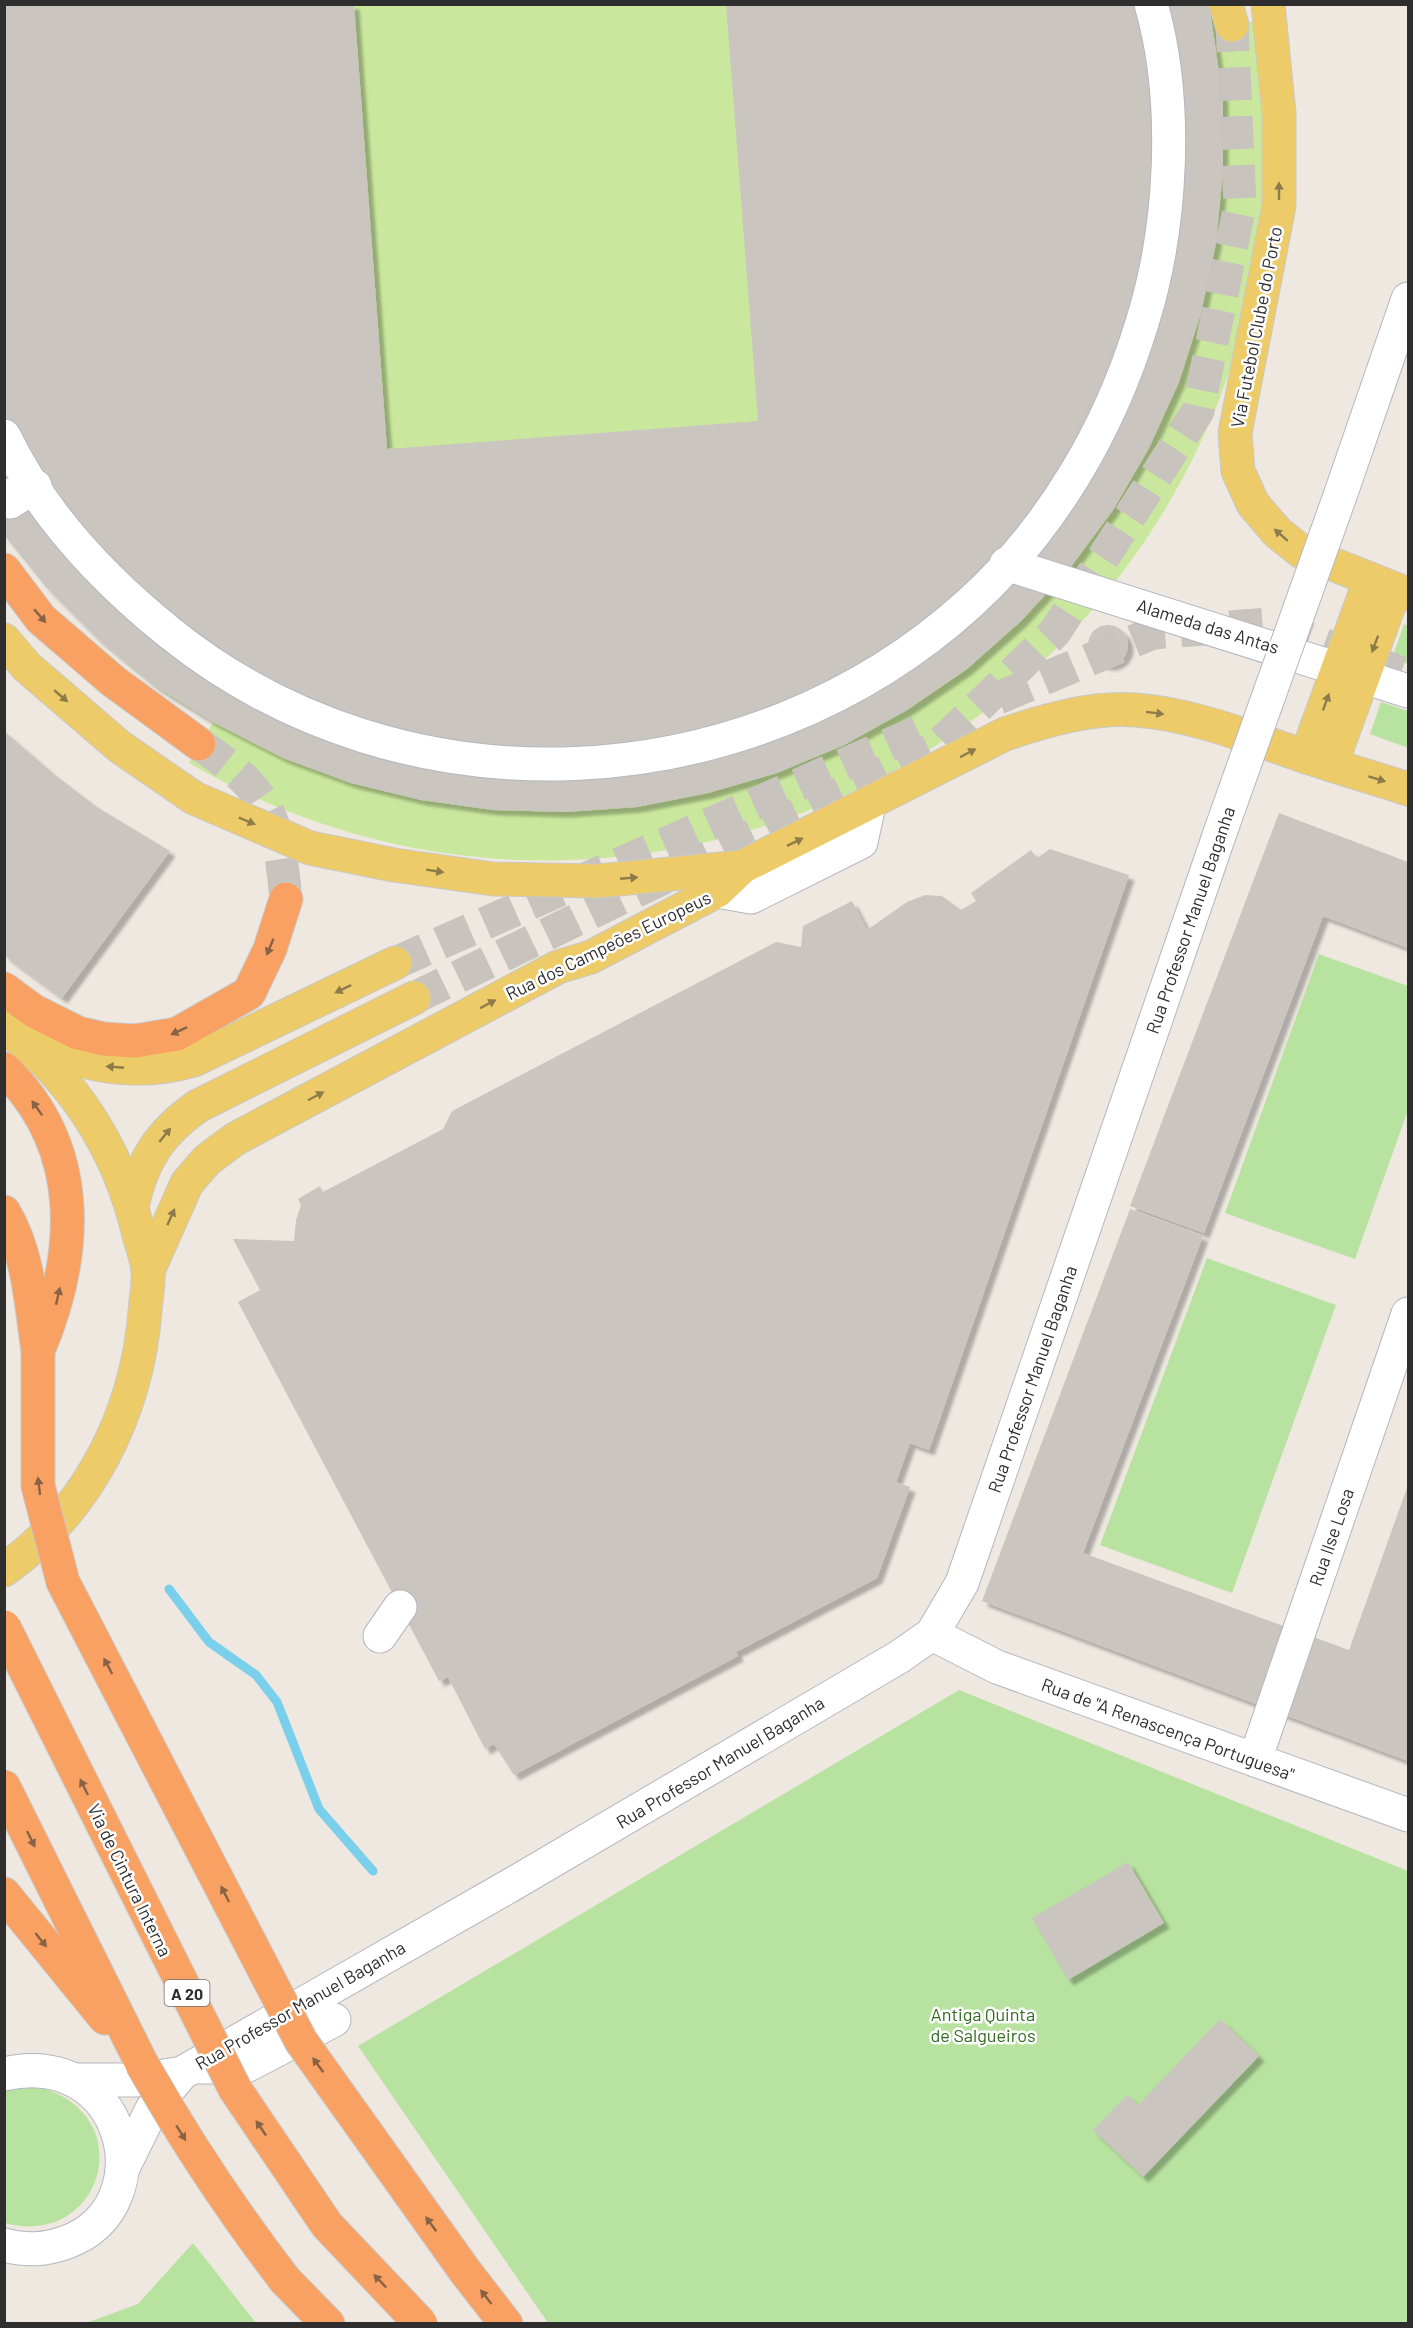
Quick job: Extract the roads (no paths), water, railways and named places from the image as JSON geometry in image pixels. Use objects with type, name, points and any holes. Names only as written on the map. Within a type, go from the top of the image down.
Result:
[{"type":"highway","points":[[4,570],[41,619],[113,681],[199,744]]},
{"type":"highway","points":[[4,989],[34,1011],[78,1033],[104,1039],[135,1041],[177,1034],[249,993],[270,949],[286,899]]},
{"type":"highway","points":[[4,1069],[22,1086],[46,1120],[59,1159],[64,1189],[68,1228],[65,1265],[54,1314],[38,1351]]},
{"type":"highway","points":[[4,1212],[16,1232],[27,1273],[38,1351],[38,1486],[63,1582],[301,2041],[465,2271],[506,2324]]},
{"type":"highway","name":"Via de Cintura Interna","points":[[4,1627],[235,2089],[327,2225],[421,2324]]},
{"type":"highway","points":[[4,1787],[142,2064],[180,2132],[233,2212],[285,2280],[328,2324]]},
{"type":"highway","points":[[4,1894],[142,2064]]},
{"type":"main road","name":"Via Futebol Clube do Porto","points":[[1268,4],[1279,113],[1279,206],[1236,433],[1238,471],[1253,504],[1278,533],[1302,552],[1391,588]]},
{"type":"main road","points":[[1391,588],[1351,671],[1318,761],[1408,789]]},
{"type":"main road","points":[[4,640],[27,667],[120,747],[194,798],[310,848],[394,865],[493,879],[598,881],[742,867]]},
{"type":"main road","name":"Rua dos Campeões Europeus","points":[[148,1271],[187,1183],[207,1160],[235,1139],[558,967],[591,957],[717,891],[742,867],[869,805],[1005,734],[1050,720],[1093,711],[1134,710],[1174,715],[1219,727],[1318,761]]},
{"type":"main road","points":[[15,1034],[94,1065],[126,1068],[160,1067],[194,1060],[395,963]]},
{"type":"main road","points":[[194,1060],[249,993]]},
{"type":"main road","points":[[132,1206],[139,1176],[147,1161],[166,1133],[181,1118],[198,1106],[414,998]]},
{"type":"main road","points":[[4,1570],[64,1516],[102,1462],[129,1401],[143,1337],[148,1271],[132,1206],[108,1145],[71,1089],[15,1034]]},
{"type":"street","points":[[4,436],[20,491],[65,531],[128,599],[200,657],[280,704],[355,734],[456,759],[549,766],[641,759],[731,739],[818,706],[898,659],[971,602],[1034,535],[1086,458],[1126,375],[1154,287],[1168,195],[1168,115],[1151,4]]},
{"type":"street","name":"Rua Professor Manuel Baganha","points":[[76,2080],[137,2080],[187,2070],[531,1874],[891,1662],[932,1634],[962,1583],[1221,830],[1408,299]]},
{"type":"street","name":"Alameda das Antas","points":[[1006,564],[1351,671],[1408,691]]},
{"type":"street","points":[[717,891],[751,897],[861,842],[869,805]]},
{"type":"street","name":"Rua Ilse Losa","points":[[1255,1760],[1408,1314]]},
{"type":"street","points":[[380,1636],[400,1607]]},
{"type":"street","name":"Rua de \"A Renascença Portuguesa\"","points":[[932,1634],[997,1667],[1408,1815]]},
{"type":"street","points":[[187,2070],[244,2067],[334,2020]]},
{"type":"street","points":[[4,2074],[24,2069],[51,2071],[76,2080],[97,2096],[113,2118],[122,2143],[122,2170],[115,2197],[99,2221],[77,2238],[50,2248],[10,2249]]},
{"type":"street","name":"Rua Professor Manuel Baganha","points":[[122,2170],[152,2109],[187,2070]]},
{"type":"waterway","points":[[169,1589],[209,1642],[256,1675],[277,1702],[319,1809],[373,1871]]},
{"type":"tunnel","points":[[414,998],[938,746],[1055,632],[1198,411],[1240,205],[1232,25]]},
{"type":"tunnel","points":[[998,698],[1153,633],[1268,624],[1408,675]]},
{"type":"tunnel","points":[[395,963],[920,731]]},
{"type":"tunnel","points":[[199,744],[245,780],[266,808],[278,840],[286,899]]},
{"type":"park label","name":"Antiga Quinta de Salgueiros","points":[[983,2024]]}]
